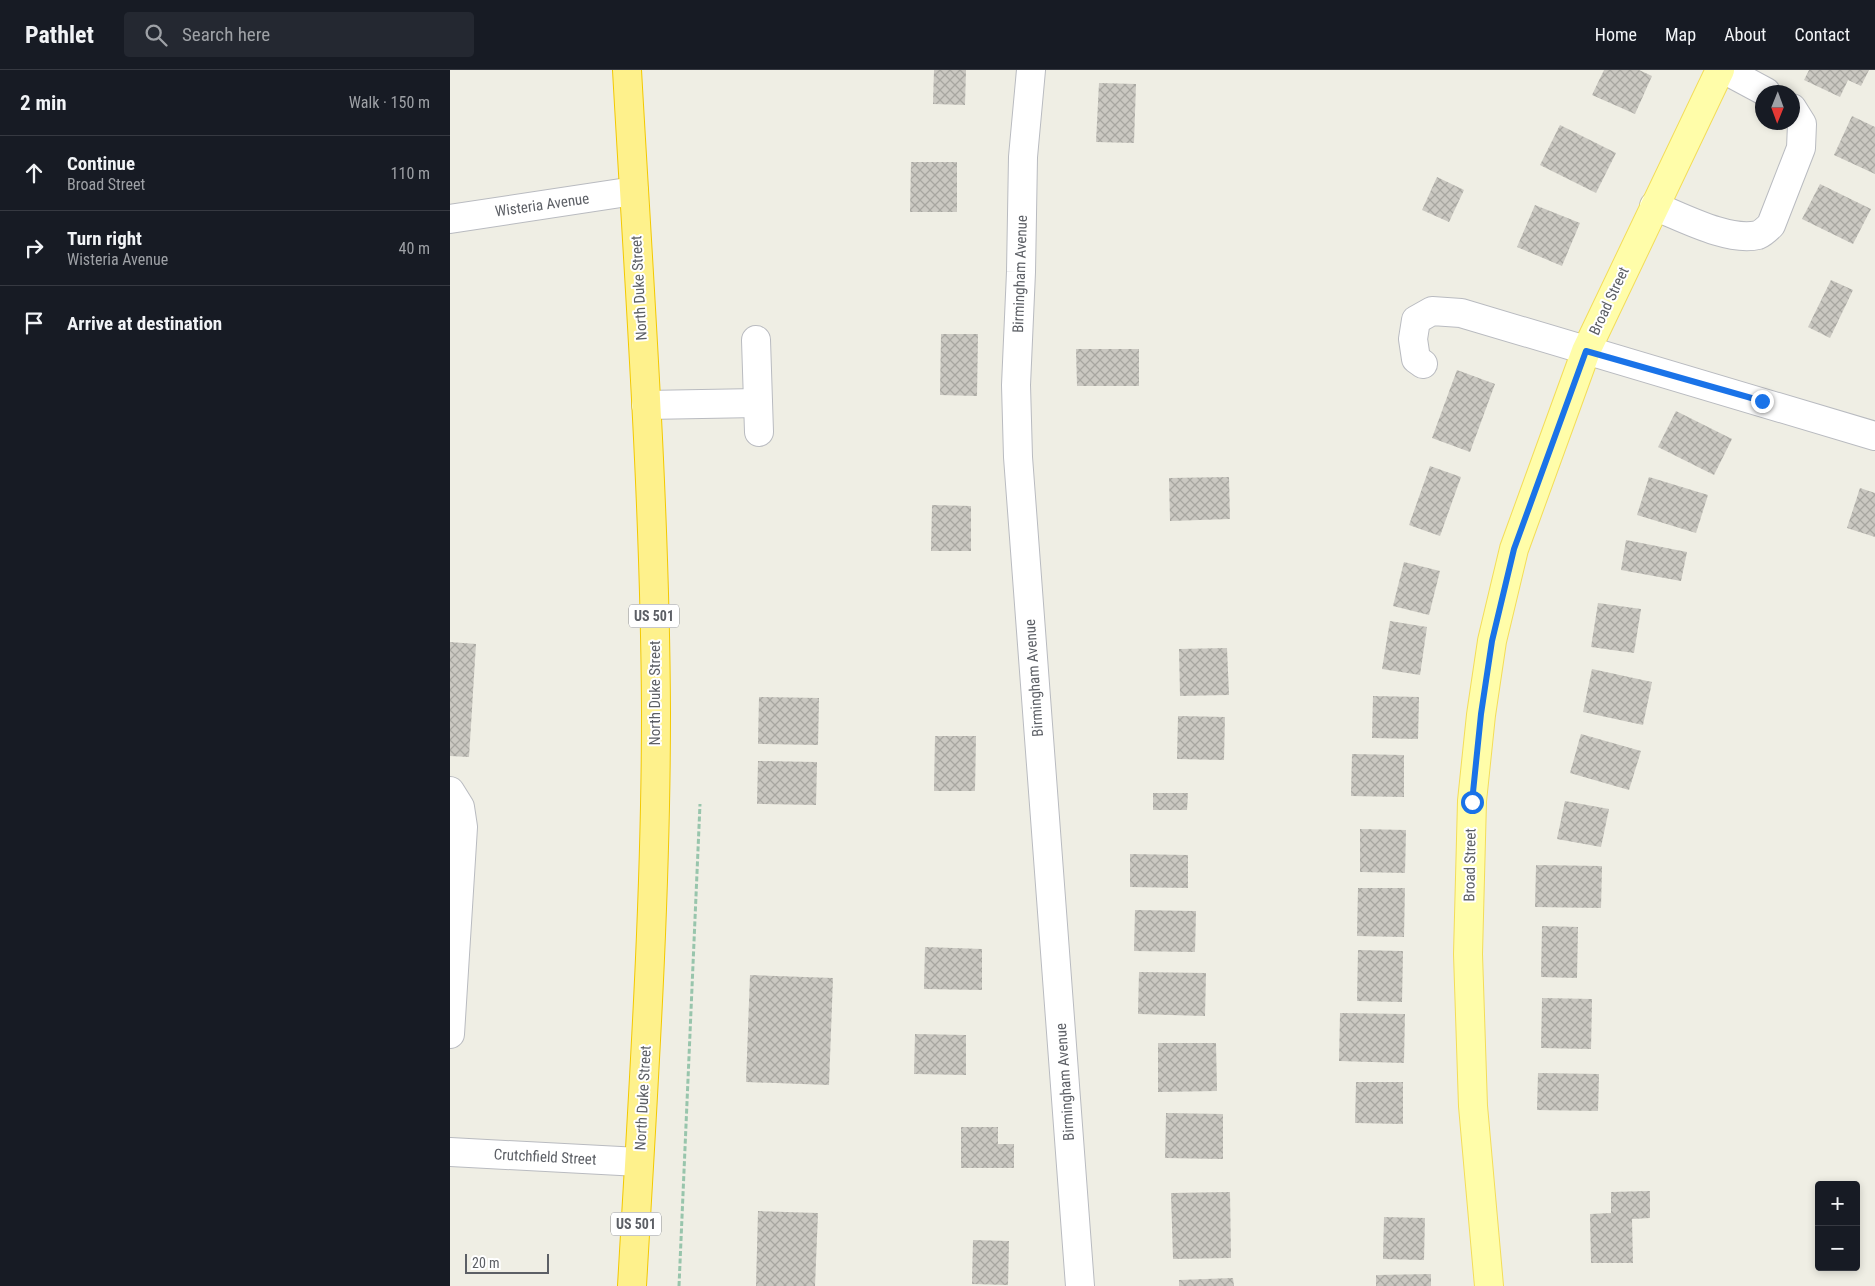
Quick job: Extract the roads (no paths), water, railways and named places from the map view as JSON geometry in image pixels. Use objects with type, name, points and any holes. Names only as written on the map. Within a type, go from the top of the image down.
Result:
[{"type":"highway","name":"North Duke Street","points":[[627,70],[652,534],[656,713],[652,920],[632,1286]]},
{"type":"main road","name":"Broad Street","points":[[1489,1286],[1473,1106],[1468,954],[1474,782],[1492,641],[1514,549],[1586,351],[1720,70]]},
{"type":"street","name":"Birmingham Avenue","points":[[1031,70],[1023,157],[1021,272],[1016,385],[1018,457],[1080,1286]]},
{"type":"street","points":[[1726,70],[1755,86]]},
{"type":"street","points":[[1654,206],[1740,237],[1761,234],[1771,225],[1801,148],[1802,124],[1800,121]]},
{"type":"street","name":"Wisteria Avenue","points":[[450,219],[634,192]]},
{"type":"street","points":[[1423,364],[1416,359],[1413,339],[1416,320],[1432,311],[1461,313],[1875,436]]},
{"type":"street","points":[[756,340],[759,432]]},
{"type":"street","points":[[646,405],[758,403]]},
{"type":"street","points":[[450,791],[460,806],[463,826],[456,850],[450,1034]]},
{"type":"street","name":"Crutchfield Street","points":[[450,1152],[639,1162]]}]
